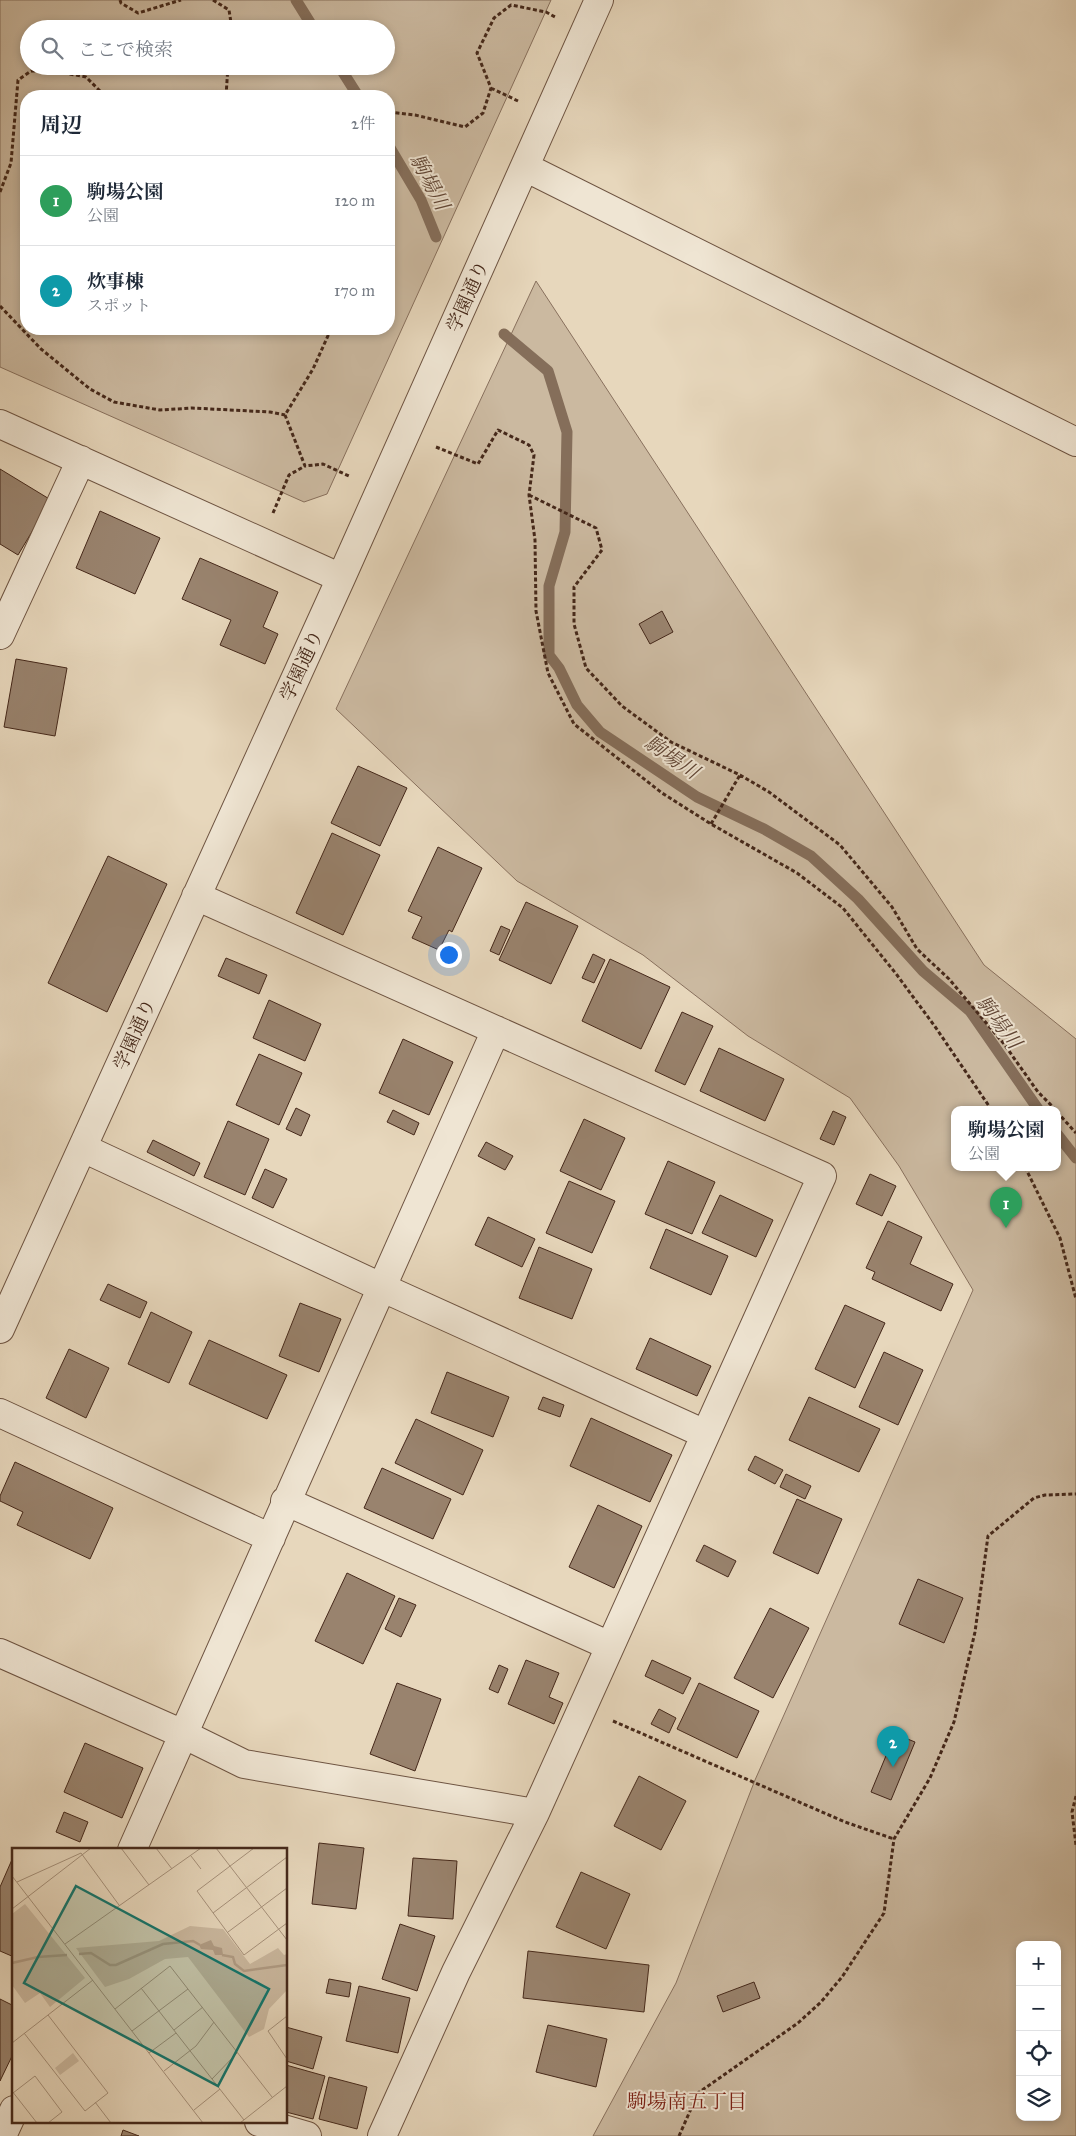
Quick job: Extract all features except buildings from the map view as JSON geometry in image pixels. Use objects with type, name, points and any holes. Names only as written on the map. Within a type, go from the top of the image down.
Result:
[{"type":"street","name":"学園通り","points":[[0,1329],[341,578],[599,0]]},
{"type":"street","points":[[525,167],[1076,442]]},
{"type":"street","points":[[0,424],[341,578]]},
{"type":"street","points":[[0,635],[81,460]]},
{"type":"street","points":[[196,896],[822,1176],[535,1813],[456,1972],[382,2136]]},
{"type":"street","points":[[133,1848],[271,1538],[285,1501],[383,1288],[496,1030]]},
{"type":"street","points":[[83,1148],[383,1288],[705,1434]]},
{"type":"street","points":[[0,1413],[271,1538]]},
{"type":"street","points":[[285,1501],[610,1646]]},
{"type":"street","points":[[0,1653],[183,1734],[244,1764],[535,1813]]},
{"type":"street","points":[[2,2136],[12,2114]]},
{"type":"street","points":[[266,2124],[307,2136]]},
{"type":"path","points":[[120,0],[138,13],[181,0]]},
{"type":"path","points":[[213,0],[229,10],[231,20]]},
{"type":"path","points":[[395,113],[415,115],[465,127],[483,113],[491,88],[477,53],[494,18],[511,5],[546,12],[584,34]]},
{"type":"path","points":[[0,192],[11,163],[18,80],[25,75]]},
{"type":"path","points":[[75,75],[86,77],[99,90]]},
{"type":"path","points":[[226,90],[227,75]]},
{"type":"path","points":[[0,306],[20,327]]},
{"type":"path","points":[[28,335],[41,349],[90,389],[114,402],[160,410],[192,408],[270,412],[285,415]]},
{"type":"path","points":[[285,415],[313,369],[328,335]]},
{"type":"path","points":[[285,415],[305,466]]},
{"type":"path","points":[[405,434],[478,464],[498,430],[529,445],[534,455],[529,495],[535,540],[536,611],[548,673],[574,724],[662,793],[711,824],[797,873],[843,908],[897,975],[989,1106]]},
{"type":"path","points":[[261,542],[289,475],[305,466],[323,464],[380,490]]},
{"type":"path","points":[[529,495],[596,528],[602,550],[574,587],[574,624],[586,668],[622,706],[671,742],[740,774],[769,792],[840,845],[892,907],[917,949],[949,979],[1004,1044],[1038,1092],[1052,1106]]},
{"type":"path","points":[[711,824],[740,774]]},
{"type":"path","points":[[1061,1116],[1076,1134]]},
{"type":"path","points":[[1027,1171],[1060,1238],[1076,1299]]},
{"type":"path","points":[[679,2136],[698,2094],[798,2023],[821,2002],[842,1977],[884,1914],[894,1839],[930,1778],[954,1722],[975,1632],[988,1536],[1034,1498],[1045,1495],[1076,1494]]},
{"type":"path","points":[[582,1707],[845,1822],[894,1839]]},
{"type":"path","points":[[1076,1796],[1072,1812],[1076,1845]]},
{"type":"shaded area","points":[[0,0],[551,0],[327,494],[304,502],[0,367]]},
{"type":"shaded area","points":[[536,281],[984,965],[1076,1039],[1076,2136],[593,2136],[676,1983],[755,1780],[973,1290],[899,1166],[850,1098],[748,1036],[643,955],[517,881],[336,709]]},
{"type":"waterway","name":"駒場川","points":[[296,0],[308,20]]},
{"type":"waterway","name":"駒場川","points":[[345,75],[354,90]]},
{"type":"waterway","name":"駒場川","points":[[395,156],[421,200],[436,237]]},
{"type":"waterway","name":"駒場川","points":[[504,334],[548,371],[567,432],[565,532],[549,586],[549,655],[559,668],[577,705],[600,732],[697,797],[764,829],[811,856],[858,899],[923,971],[970,1011],[1036,1106]]},
{"type":"waterway","name":"駒場川","points":[[1061,1139],[1076,1158]]},
{"type":"place","name":"駒場公園","points":[[1006,1228]]},
{"type":"place","name":"炊事棟","points":[[893,1767]]},
{"type":"district","name":"駒場南五丁目","points":[[687,2101]]}]
